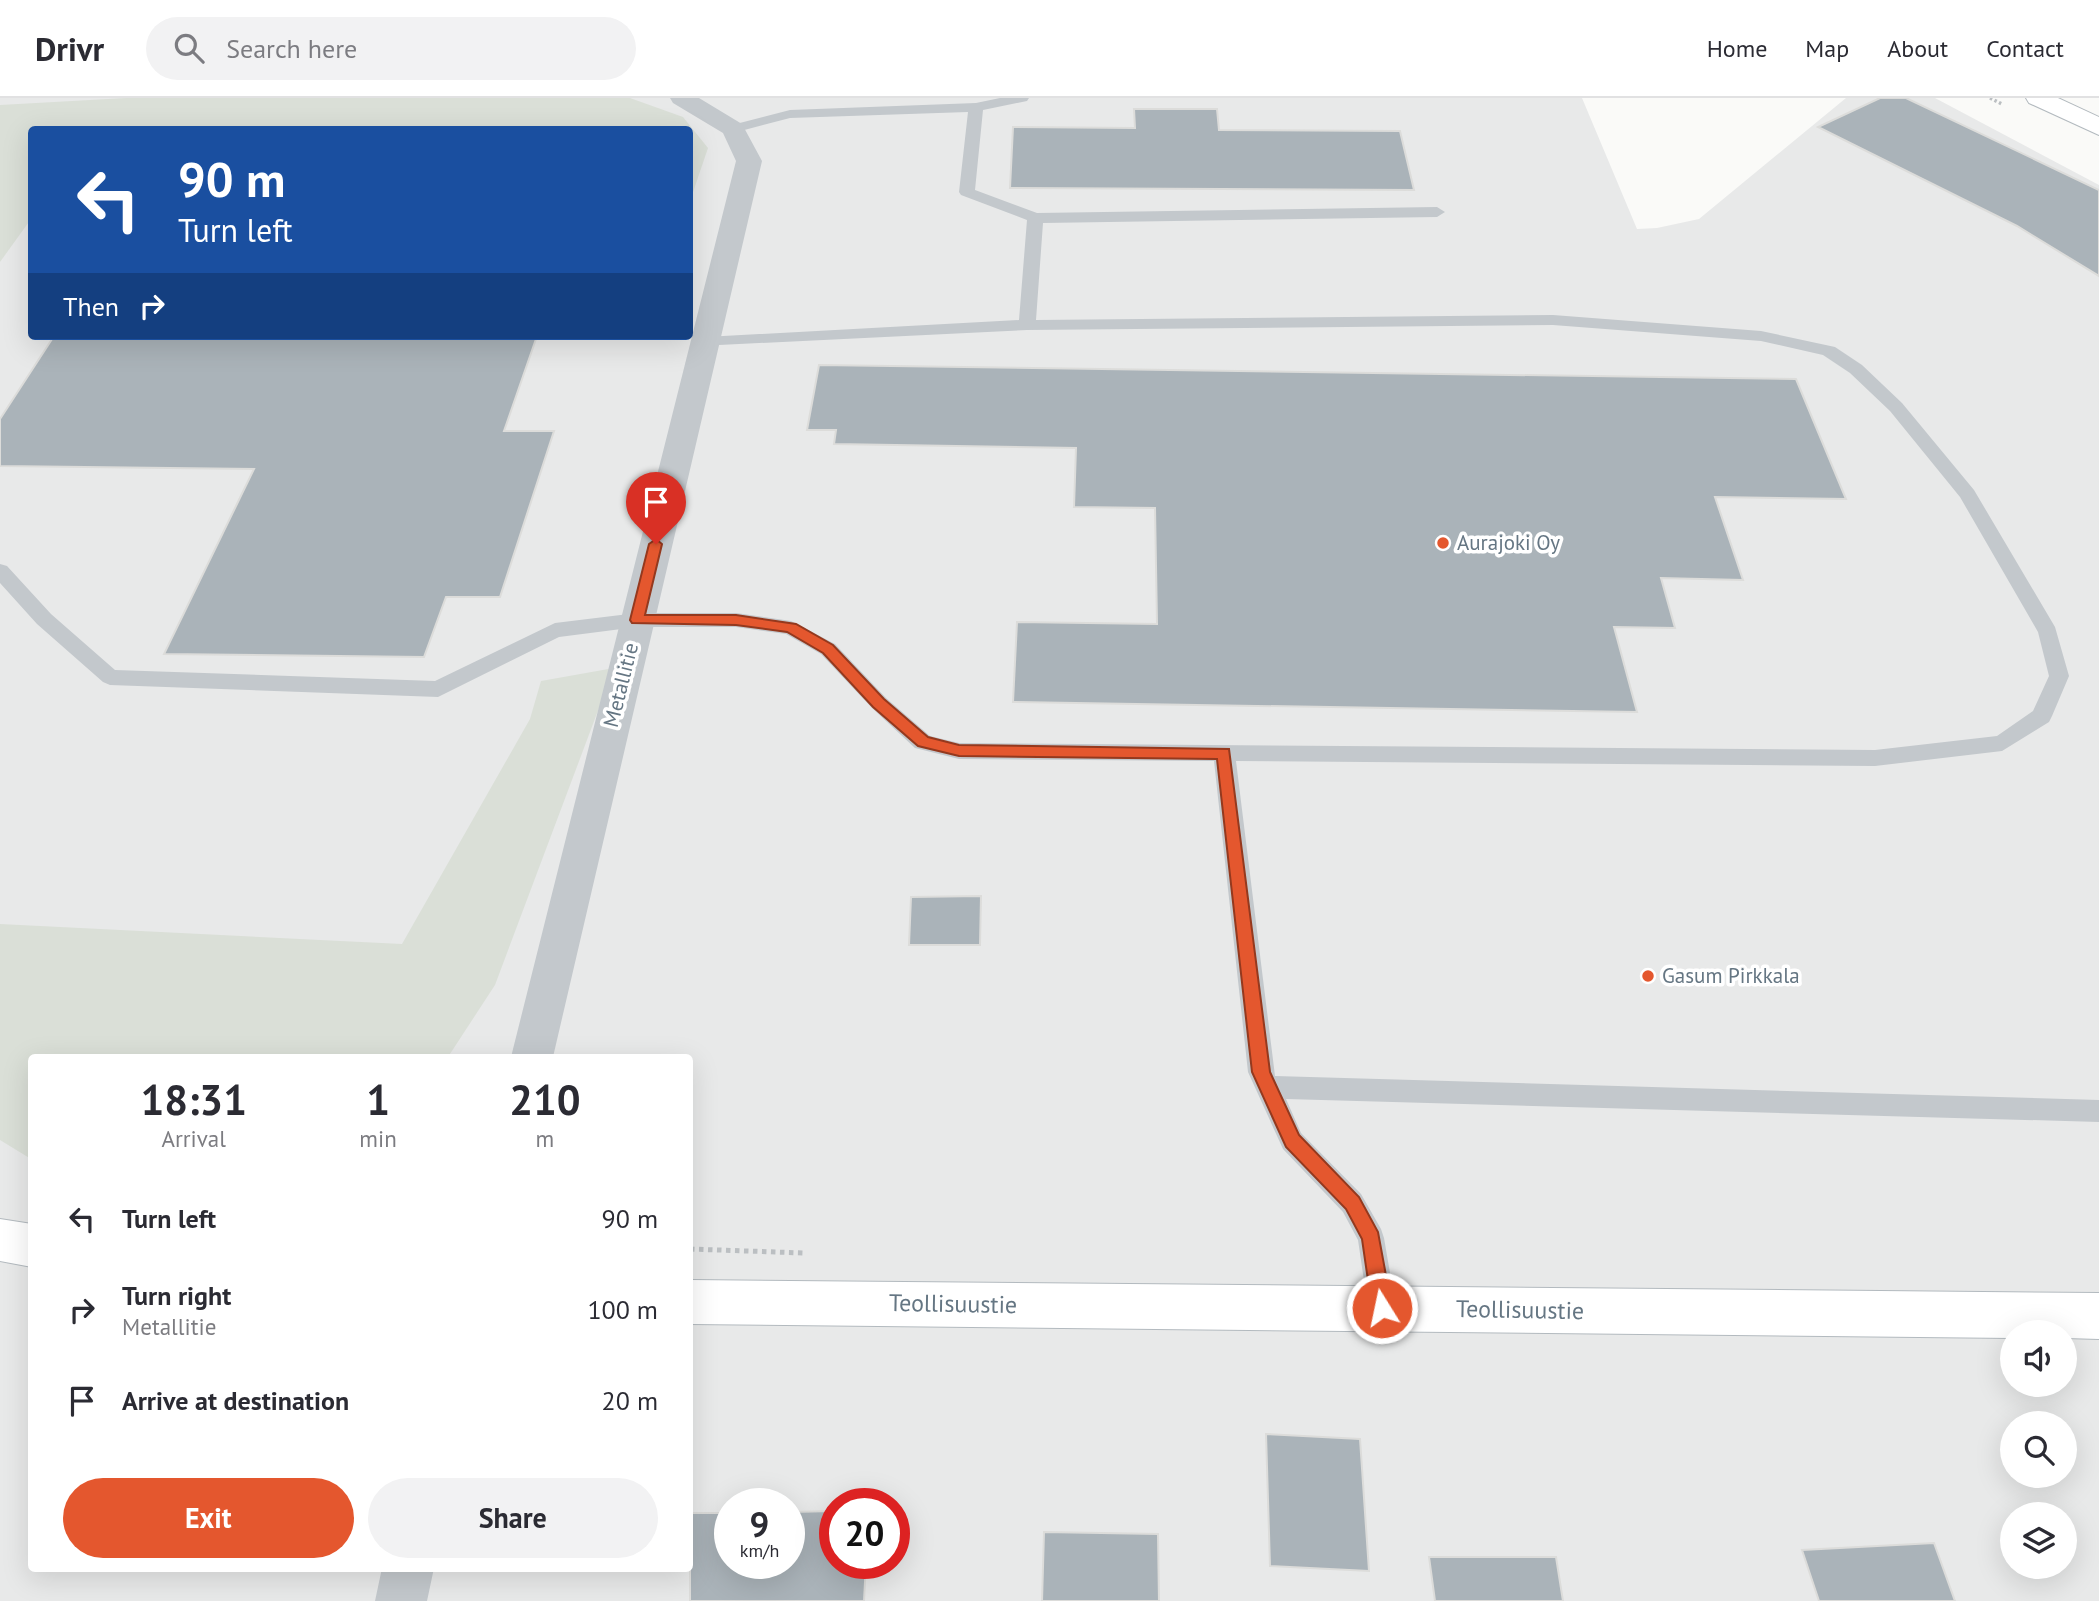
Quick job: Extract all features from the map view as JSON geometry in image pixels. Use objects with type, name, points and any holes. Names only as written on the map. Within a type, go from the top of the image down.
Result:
[{"type":"main road","points":[[2038,98],[2099,127]]},
{"type":"main road","points":[[2075,98],[2099,108]]},
{"type":"main road","points":[[0,1240],[28,1245]]},
{"type":"main road","name":"Teollisuustie","points":[[693,1302],[2099,1316]]},
{"type":"street","points":[[682,98],[733,129]]},
{"type":"street","name":"Metallitie","points":[[533,1054],[748,161],[733,129]]},
{"type":"street","points":[[401,1601],[407,1572]]},
{"type":"lane","points":[[733,129],[790,114],[976,107],[1022,98]]},
{"type":"lane","points":[[976,107],[967,192],[1035,218],[1437,212]]},
{"type":"lane","points":[[1027,325],[1035,218]]},
{"type":"lane","points":[[0,572],[44,619],[110,677],[438,689],[555,630],[637,620],[736,620],[791,628],[828,649],[879,703],[923,742],[959,751],[1875,758],[2002,743],[2040,716],[2059,676],[2048,632],[1967,494],[1896,407],[1856,369],[1829,351],[1761,336],[1553,320],[1027,325],[705,342]]},
{"type":"lane","points":[[1224,753],[1261,1072],[1292,1141],[1352,1203],[1371,1238],[1382,1308]]},
{"type":"lane","points":[[1268,1087],[2099,1111]]},
{"type":"shaded area","points":[[0,98],[1582,98],[1637,229],[1657,228],[1699,219],[1846,98],[1935,98],[2099,185],[2099,1601],[0,1601]]},
{"type":"shaded area","points":[[126,98],[630,98],[683,117],[690,126],[28,126],[28,223],[0,262],[0,105]]},
{"type":"shaded area","points":[[693,129],[708,148],[693,192]]},
{"type":"shaded area","points":[[614,668],[495,985],[450,1054],[28,1054],[28,1157],[0,1140],[0,924],[402,944],[530,719],[541,681]]},
{"type":"building","points":[[1880,98],[1906,98],[2099,190],[2099,276],[2017,226],[1818,127]]},
{"type":"building","points":[[1134,109],[1217,109],[1219,130],[1400,131],[1414,190],[1010,188],[1013,127],[1135,128]]},
{"type":"building","points":[[51,340],[536,340],[504,431],[554,431],[500,597],[446,597],[424,657],[164,654],[254,469],[0,466],[0,419]]},
{"type":"building","name":"Aurajoki Oy","points":[[819,365],[1796,379],[1846,499],[1715,497],[1743,580],[1661,578],[1675,628],[1614,627],[1637,712],[1013,702],[1017,622],[1157,624],[1155,508],[1074,507],[1076,448],[834,444],[836,430],[807,430]]},
{"type":"building","points":[[981,896],[980,945],[909,945],[911,897]]},
{"type":"building","points":[[1266,1434],[1360,1439],[1369,1571],[1270,1566]]},
{"type":"building","points":[[819,1511],[819,1579],[865,1579],[864,1601],[690,1601],[693,1513],[714,1513],[714,1579],[805,1579],[805,1512]]},
{"type":"building","points":[[1044,1532],[1158,1534],[1159,1601],[1042,1601]]},
{"type":"building","points":[[1934,1543],[1955,1601],[1819,1601],[1802,1550]]},
{"type":"building","points":[[1429,1557],[1556,1557],[1563,1601],[1435,1601]]},
{"type":"place","name":"Aurajoki Oy","points":[[1443,543]]},
{"type":"place","name":"Gasum Pirkkala","points":[[1648,976]]},
{"type":"route","points":[[656,544],[637,620],[736,620],[791,628],[828,649],[879,703],[923,742],[959,751],[1224,753],[1261,1072],[1292,1141],[1352,1203],[1371,1238],[1382,1308]]}]
